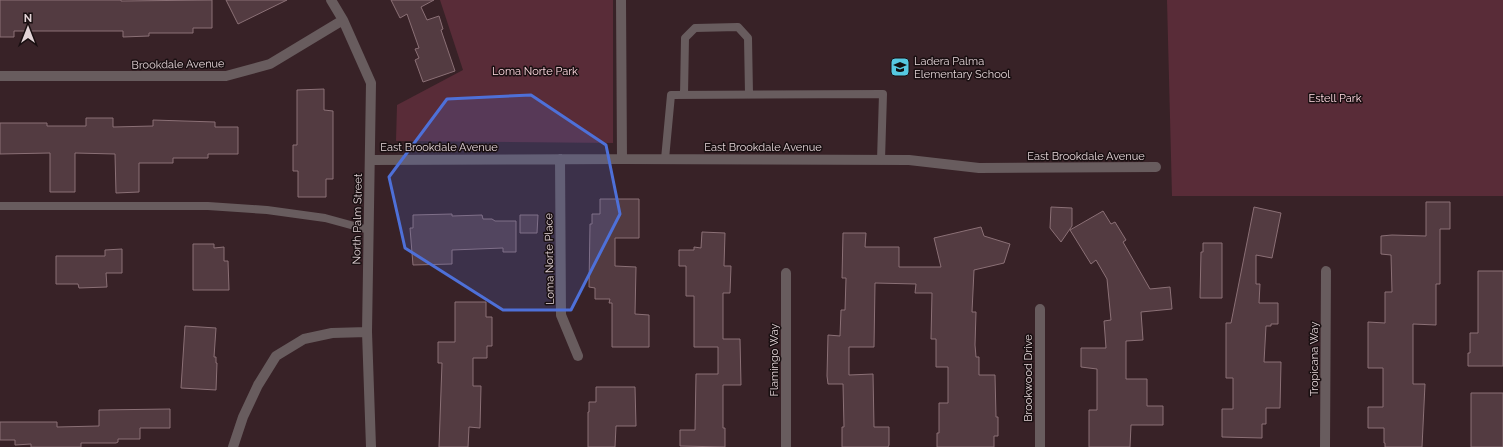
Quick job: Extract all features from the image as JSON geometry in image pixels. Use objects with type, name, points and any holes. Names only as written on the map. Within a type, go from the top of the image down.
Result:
[{"type":"street","name":"North Palm Street","points":[[332,0],[343,20],[371,83],[367,332],[371,447]]},
{"type":"street","points":[[621,0],[622,158]]},
{"type":"street","name":"Brookdale Avenue","points":[[0,76],[226,76],[270,64],[343,20]]},
{"type":"street","name":"East Brookdale Avenue","points":[[370,160],[560,158],[909,160],[979,168],[1156,168]]},
{"type":"street","name":"Loma Norte Place","points":[[560,158],[561,315],[578,356]]},
{"type":"street","name":"Tropicana Way","points":[[1325,447],[1326,272]]},
{"type":"street","name":"Flamingo Way","points":[[786,273],[786,447]]},
{"type":"street","name":"Brookwood Drive","points":[[1040,309],[1040,447]]},
{"type":"street","points":[[233,447],[243,417],[258,385],[276,356],[304,339],[332,333],[367,332]]},
{"type":"lane","points":[[684,95],[685,38],[695,28],[738,28],[748,38],[748,94]]},
{"type":"lane","points":[[665,159],[671,95],[883,94],[881,160]]},
{"type":"lane","points":[[0,206],[208,206],[267,210],[325,218],[368,230]]},
{"type":"highlighted area","points":[[531,95],[606,145],[620,214],[571,310],[503,310],[405,248],[389,177],[447,99]]},
{"type":"green space","name":"Loma Norte Park","points":[[440,0],[613,0],[613,143],[396,141],[397,105],[463,70]]},
{"type":"green space","name":"Estell Park","points":[[1167,0],[1503,0],[1503,196],[1172,196]]},
{"type":"building","points":[[0,0],[212,0],[212,28],[193,28],[193,33],[149,33],[149,36],[123,37],[123,31],[14,31],[14,37],[0,37]]},
{"type":"building","points":[[226,0],[287,0],[238,24]]},
{"type":"building","points":[[391,0],[434,0],[421,7],[427,20],[439,16],[443,29],[441,30],[455,71],[423,82],[415,60],[419,58],[415,49],[419,48],[407,14],[400,18]]},
{"type":"building","points":[[324,89],[324,110],[333,111],[333,179],[326,179],[326,197],[298,197],[298,171],[293,171],[293,145],[297,145],[297,90]]},
{"type":"building","points":[[86,118],[113,118],[113,127],[153,126],[153,120],[215,122],[215,127],[238,127],[238,154],[208,154],[208,158],[173,158],[173,163],[139,163],[139,192],[116,193],[115,154],[75,153],[75,192],[50,192],[50,153],[0,154],[0,123],[47,123],[47,126],[86,126]]},
{"type":"building","points":[[600,199],[639,199],[639,238],[615,238],[615,266],[636,267],[635,314],[649,315],[649,347],[612,347],[612,303],[609,303],[610,299],[595,299],[595,288],[589,287],[590,224],[592,224],[592,214],[600,214]]},
{"type":"building","points":[[1426,202],[1450,202],[1450,229],[1440,229],[1440,284],[1436,284],[1436,325],[1413,324],[1413,384],[1425,384],[1422,447],[1385,447],[1384,428],[1368,428],[1368,407],[1383,407],[1383,368],[1368,368],[1368,322],[1385,323],[1385,292],[1392,292],[1391,255],[1381,254],[1381,236],[1426,236]]},
{"type":"building","points":[[1051,207],[1072,208],[1072,226],[1061,242],[1050,228]]},
{"type":"building","points":[[1254,207],[1281,213],[1272,258],[1256,255],[1256,284],[1260,284],[1259,303],[1278,303],[1278,324],[1266,326],[1264,362],[1281,362],[1280,408],[1266,408],[1266,424],[1262,424],[1262,438],[1222,437],[1222,409],[1233,409],[1233,378],[1226,378],[1226,323],[1231,323]]},
{"type":"building","points":[[1103,211],[1111,224],[1115,222],[1126,240],[1123,242],[1150,289],[1170,287],[1172,309],[1141,312],[1143,340],[1126,341],[1126,379],[1147,379],[1147,406],[1163,406],[1163,425],[1131,425],[1130,447],[1089,447],[1089,410],[1097,410],[1097,369],[1081,367],[1081,348],[1106,348],[1104,321],[1111,320],[1107,279],[1096,260],[1091,264],[1070,230]]},
{"type":"building","points":[[452,214],[452,216],[482,215],[483,219],[492,219],[495,221],[516,221],[516,252],[503,252],[503,248],[452,250],[452,264],[413,265],[410,228],[413,228],[413,215]]},
{"type":"building","points":[[520,215],[538,215],[537,233],[520,233]]},
{"type":"building","points":[[981,227],[984,236],[1010,244],[1004,263],[974,270],[972,312],[976,312],[975,345],[976,357],[979,357],[979,375],[995,375],[998,436],[994,436],[994,447],[937,447],[937,433],[939,433],[939,403],[948,403],[948,367],[936,367],[936,339],[931,339],[932,293],[915,293],[916,284],[875,283],[874,347],[849,347],[849,375],[873,374],[874,427],[889,427],[889,445],[888,447],[842,447],[842,427],[844,427],[843,384],[828,384],[827,376],[828,335],[840,336],[841,310],[845,310],[846,278],[842,278],[843,233],[866,233],[865,247],[899,247],[899,267],[941,267],[934,238]]},
{"type":"building","points":[[702,232],[725,233],[724,266],[731,266],[730,293],[723,293],[723,339],[740,339],[741,385],[723,385],[723,428],[725,428],[725,447],[680,446],[680,430],[695,430],[696,374],[718,374],[718,347],[694,347],[694,296],[686,296],[686,266],[679,266],[679,250],[694,250],[694,247],[701,248]]},
{"type":"building","points":[[1203,243],[1222,243],[1222,298],[1200,298],[1201,252],[1203,252]]},
{"type":"building","points":[[193,244],[214,244],[214,248],[224,247],[224,261],[228,261],[229,290],[193,290]]},
{"type":"building","points":[[122,249],[122,273],[106,273],[107,287],[79,288],[78,284],[56,284],[56,256],[105,256],[105,250]]},
{"type":"building","points":[[1478,271],[1503,271],[1503,366],[1468,366],[1468,353],[1470,353],[1470,333],[1478,333]]},
{"type":"building","points":[[455,302],[486,302],[486,317],[492,317],[492,346],[487,346],[487,358],[473,358],[473,386],[481,386],[480,428],[469,427],[468,447],[439,447],[442,363],[438,363],[438,342],[455,342]]},
{"type":"building","points":[[185,326],[216,328],[214,357],[216,357],[217,363],[216,390],[181,388]]},
{"type":"building","points":[[596,387],[635,387],[636,426],[616,426],[615,447],[588,447],[589,402],[596,402]]},
{"type":"building","points":[[1471,393],[1503,393],[1503,447],[1471,447]]},
{"type":"building","points":[[170,409],[170,428],[140,428],[140,439],[118,439],[118,442],[116,443],[81,443],[81,447],[31,447],[31,444],[15,445],[15,440],[0,440],[0,422],[57,422],[57,427],[99,426],[99,410]]},
{"type":"place","name":"Ladera Palma Elementary School","points":[[900,67]]}]
